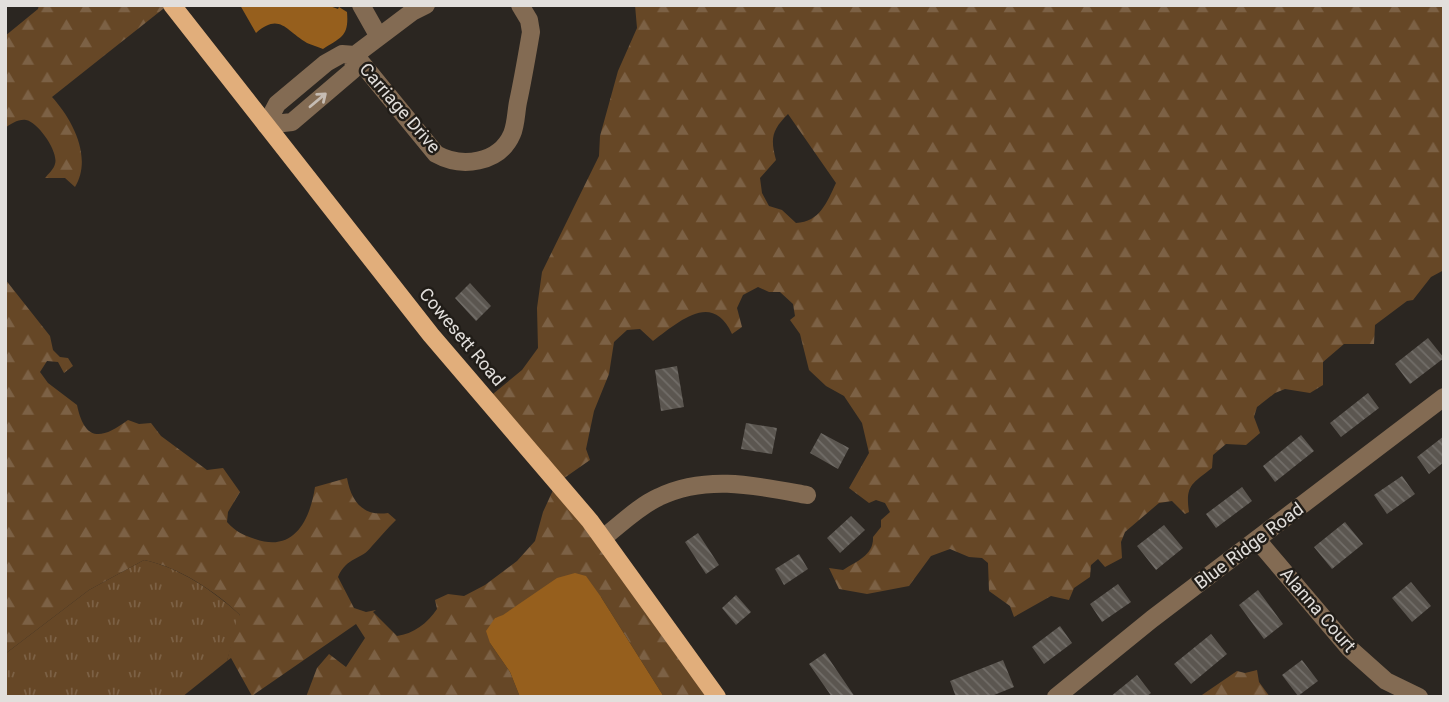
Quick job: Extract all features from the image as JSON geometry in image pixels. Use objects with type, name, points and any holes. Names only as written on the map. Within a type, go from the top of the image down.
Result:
[{"type":"main road","name":"Cowesett Road","points":[[172,5],[431,335],[561,485],[603,538],[717,697]]},
{"type":"street","points":[[361,5],[379,37]]},
{"type":"street","name":"Carriage Drive","points":[[266,125],[292,122],[353,70],[355,55],[412,12],[426,5]]},
{"type":"street","name":"Carriage Drive","points":[[355,55],[436,154],[462,163],[484,160],[497,152],[513,133],[531,32],[529,20],[520,5]]},
{"type":"street","name":"Blue Ridge Road","points":[[1061,695],[1152,619],[1444,397]]},
{"type":"street","points":[[603,538],[659,497],[691,486],[727,483],[807,495]]},
{"type":"street","name":"Alanna Court","points":[[1258,541],[1349,648],[1386,681],[1419,697]]},
{"type":"green space","points":[[39,5],[168,5],[52,97],[67,116],[78,139],[82,163],[75,187],[65,178],[45,178],[55,164],[54,152],[36,126],[23,120],[5,128],[5,36],[38,9]]},
{"type":"green space","points":[[635,5],[1444,5],[1444,270],[1431,277],[1413,300],[1407,301],[1375,325],[1374,344],[1344,344],[1323,362],[1323,385],[1310,393],[1285,389],[1257,407],[1254,417],[1260,433],[1246,445],[1226,444],[1213,455],[1212,468],[1189,490],[1189,512],[1185,514],[1172,501],[1159,503],[1125,532],[1121,542],[1122,558],[1105,567],[1098,559],[1091,565],[1090,577],[1074,588],[1069,600],[1051,596],[1014,617],[1010,606],[989,591],[988,563],[982,558],[969,557],[950,549],[931,556],[909,586],[867,594],[839,589],[829,568],[843,570],[864,557],[881,527],[881,520],[890,512],[885,503],[876,500],[869,503],[849,488],[869,453],[862,423],[844,396],[826,386],[809,370],[800,334],[790,320],[795,316],[793,304],[780,292],[769,292],[758,287],[743,295],[737,308],[742,327],[732,334],[724,321],[715,314],[705,312],[684,319],[653,341],[640,329],[627,330],[614,342],[609,374],[594,411],[586,449],[590,460],[560,481],[720,697],[664,697],[601,597],[495,618],[490,643],[510,672],[520,697],[306,697],[317,668],[329,654],[346,667],[365,638],[356,624],[252,696],[231,658],[227,661],[240,615],[196,581],[170,568],[144,560],[89,590],[5,654],[5,279],[50,336],[53,350],[60,357],[68,358],[73,366],[64,373],[58,362],[47,361],[40,372],[48,383],[77,405],[85,426],[96,434],[103,434],[128,420],[139,424],[151,423],[161,436],[207,470],[223,468],[240,492],[228,512],[227,522],[240,533],[269,542],[290,537],[304,522],[315,487],[347,478],[352,494],[360,506],[379,514],[388,513],[396,520],[368,551],[346,565],[338,577],[354,608],[366,612],[376,610],[373,612],[397,636],[420,627],[429,619],[437,609],[435,600],[448,594],[464,596],[485,585],[517,561],[535,541],[543,512],[554,488],[488,398],[522,370],[538,348],[537,308],[542,272],[599,156],[600,136],[618,71],[637,28]],"holes":[[[788,114],[836,183],[822,210],[804,222],[796,223],[782,210],[769,206],[762,193],[760,178],[776,160],[774,135]]]},
{"type":"green space","points":[[144,560],[170,568],[196,582],[240,615],[227,661],[182,697],[5,697],[5,654],[89,590]]},
{"type":"green space","points":[[1257,670],[1259,682],[1270,697],[1199,697],[1237,671],[1245,673]]},
{"type":"shaded area","points":[[240,5],[339,7],[347,12],[347,26],[343,35],[323,49],[307,43],[277,24],[264,27],[256,33]]},
{"type":"shaded area","points":[[575,573],[586,576],[664,697],[520,697],[510,672],[490,643],[486,631],[495,618],[557,578]]},
{"type":"building","points":[[470,283],[491,306],[476,321],[455,298]]},
{"type":"building","points":[[1428,338],[1444,358],[1410,384],[1395,364]]},
{"type":"building","points":[[677,366],[684,407],[661,411],[655,370]]},
{"type":"building","points":[[1368,393],[1379,408],[1341,437],[1330,423]]},
{"type":"building","points":[[746,423],[777,428],[772,454],[741,449]]},
{"type":"building","points":[[821,433],[849,448],[838,469],[810,453]]},
{"type":"building","points":[[1301,435],[1314,451],[1275,482],[1263,466]]},
{"type":"building","points":[[1444,436],[1444,462],[1429,474],[1417,457]]},
{"type":"building","points":[[1402,476],[1415,494],[1387,514],[1374,495]]},
{"type":"building","points":[[1242,487],[1252,501],[1216,528],[1206,514]]},
{"type":"building","points":[[851,516],[865,530],[840,553],[827,538]]},
{"type":"building","points":[[1345,522],[1363,544],[1332,569],[1314,547]]},
{"type":"building","points":[[1164,525],[1183,548],[1156,570],[1137,546]]},
{"type":"building","points":[[698,533],[719,565],[706,574],[685,542]]},
{"type":"building","points":[[799,554],[808,569],[784,585],[775,569]]},
{"type":"building","points":[[1411,582],[1431,606],[1412,622],[1392,598]]},
{"type":"building","points":[[1118,584],[1131,602],[1102,622],[1090,604]]},
{"type":"building","points":[[1258,590],[1283,624],[1264,639],[1239,605]]},
{"type":"building","points":[[736,595],[751,612],[736,625],[722,608]]},
{"type":"building","points":[[1060,626],[1072,643],[1044,664],[1032,647]]},
{"type":"building","points":[[1211,634],[1227,654],[1191,684],[1174,664]]},
{"type":"building","points":[[825,653],[855,697],[832,697],[809,664]]},
{"type":"building","points":[[1003,660],[1014,687],[989,697],[956,697],[950,681]]},
{"type":"building","points":[[1302,660],[1318,681],[1298,696],[1282,675]]},
{"type":"building","points":[[1137,675],[1151,693],[1146,697],[1110,697]]}]
